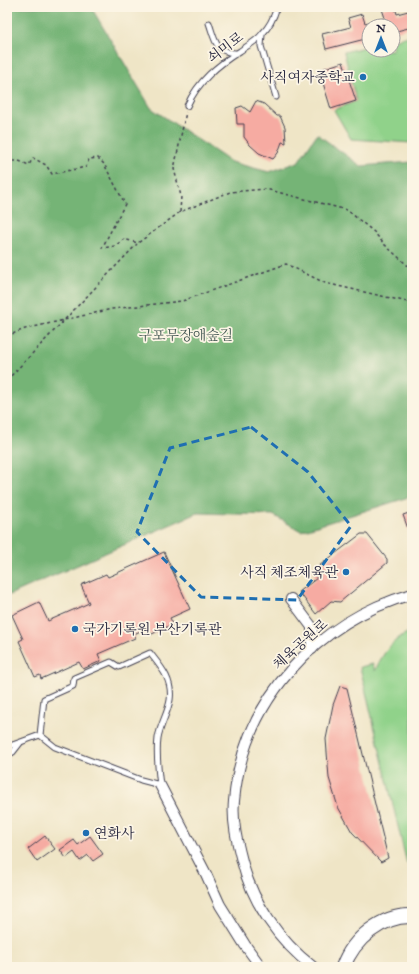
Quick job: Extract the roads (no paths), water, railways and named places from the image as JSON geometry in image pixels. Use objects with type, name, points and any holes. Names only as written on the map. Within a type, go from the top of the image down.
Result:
[{"type":"street","name":"체육공원로","points":[[313,967],[289,946],[250,889],[238,848],[234,802],[244,750],[252,729],[275,687],[291,668],[312,649],[352,620],[387,602],[412,594]]},
{"type":"street","points":[[291,599],[312,627],[312,649]]},
{"type":"street","points":[[160,785],[206,874],[220,905],[245,945],[261,967]]},
{"type":"street","points":[[343,967],[356,947],[377,925],[392,918],[412,916]]},
{"type":"lane","name":"쇠미로","points":[[187,106],[192,94],[214,69],[262,35],[273,18],[277,7]]},
{"type":"lane","points":[[210,23],[215,42],[219,48],[226,53],[235,53]]},
{"type":"lane","points":[[262,35],[261,46],[276,97]]},
{"type":"lane","points":[[150,653],[166,674],[170,689],[170,700],[163,718],[158,738],[158,767],[160,785],[142,780],[55,747],[40,735],[44,699],[74,686],[74,678],[111,662],[119,667],[150,653]]},
{"type":"lane","points":[[7,746],[20,743],[40,735]]},
{"type":"lane","points":[[7,755],[13,752],[20,743]]},
{"type":"place","name":"사직여자중학교","points":[[363,77]]},
{"type":"place","name":"사직 체조체육관","points":[[346,572]]},
{"type":"place","name":"국가기록원 부산기록관","points":[[75,629]]},
{"type":"place","name":"연화사","points":[[86,833]]},
{"type":"park label","name":"구포무장애숲길","points":[[186,335]]}]
